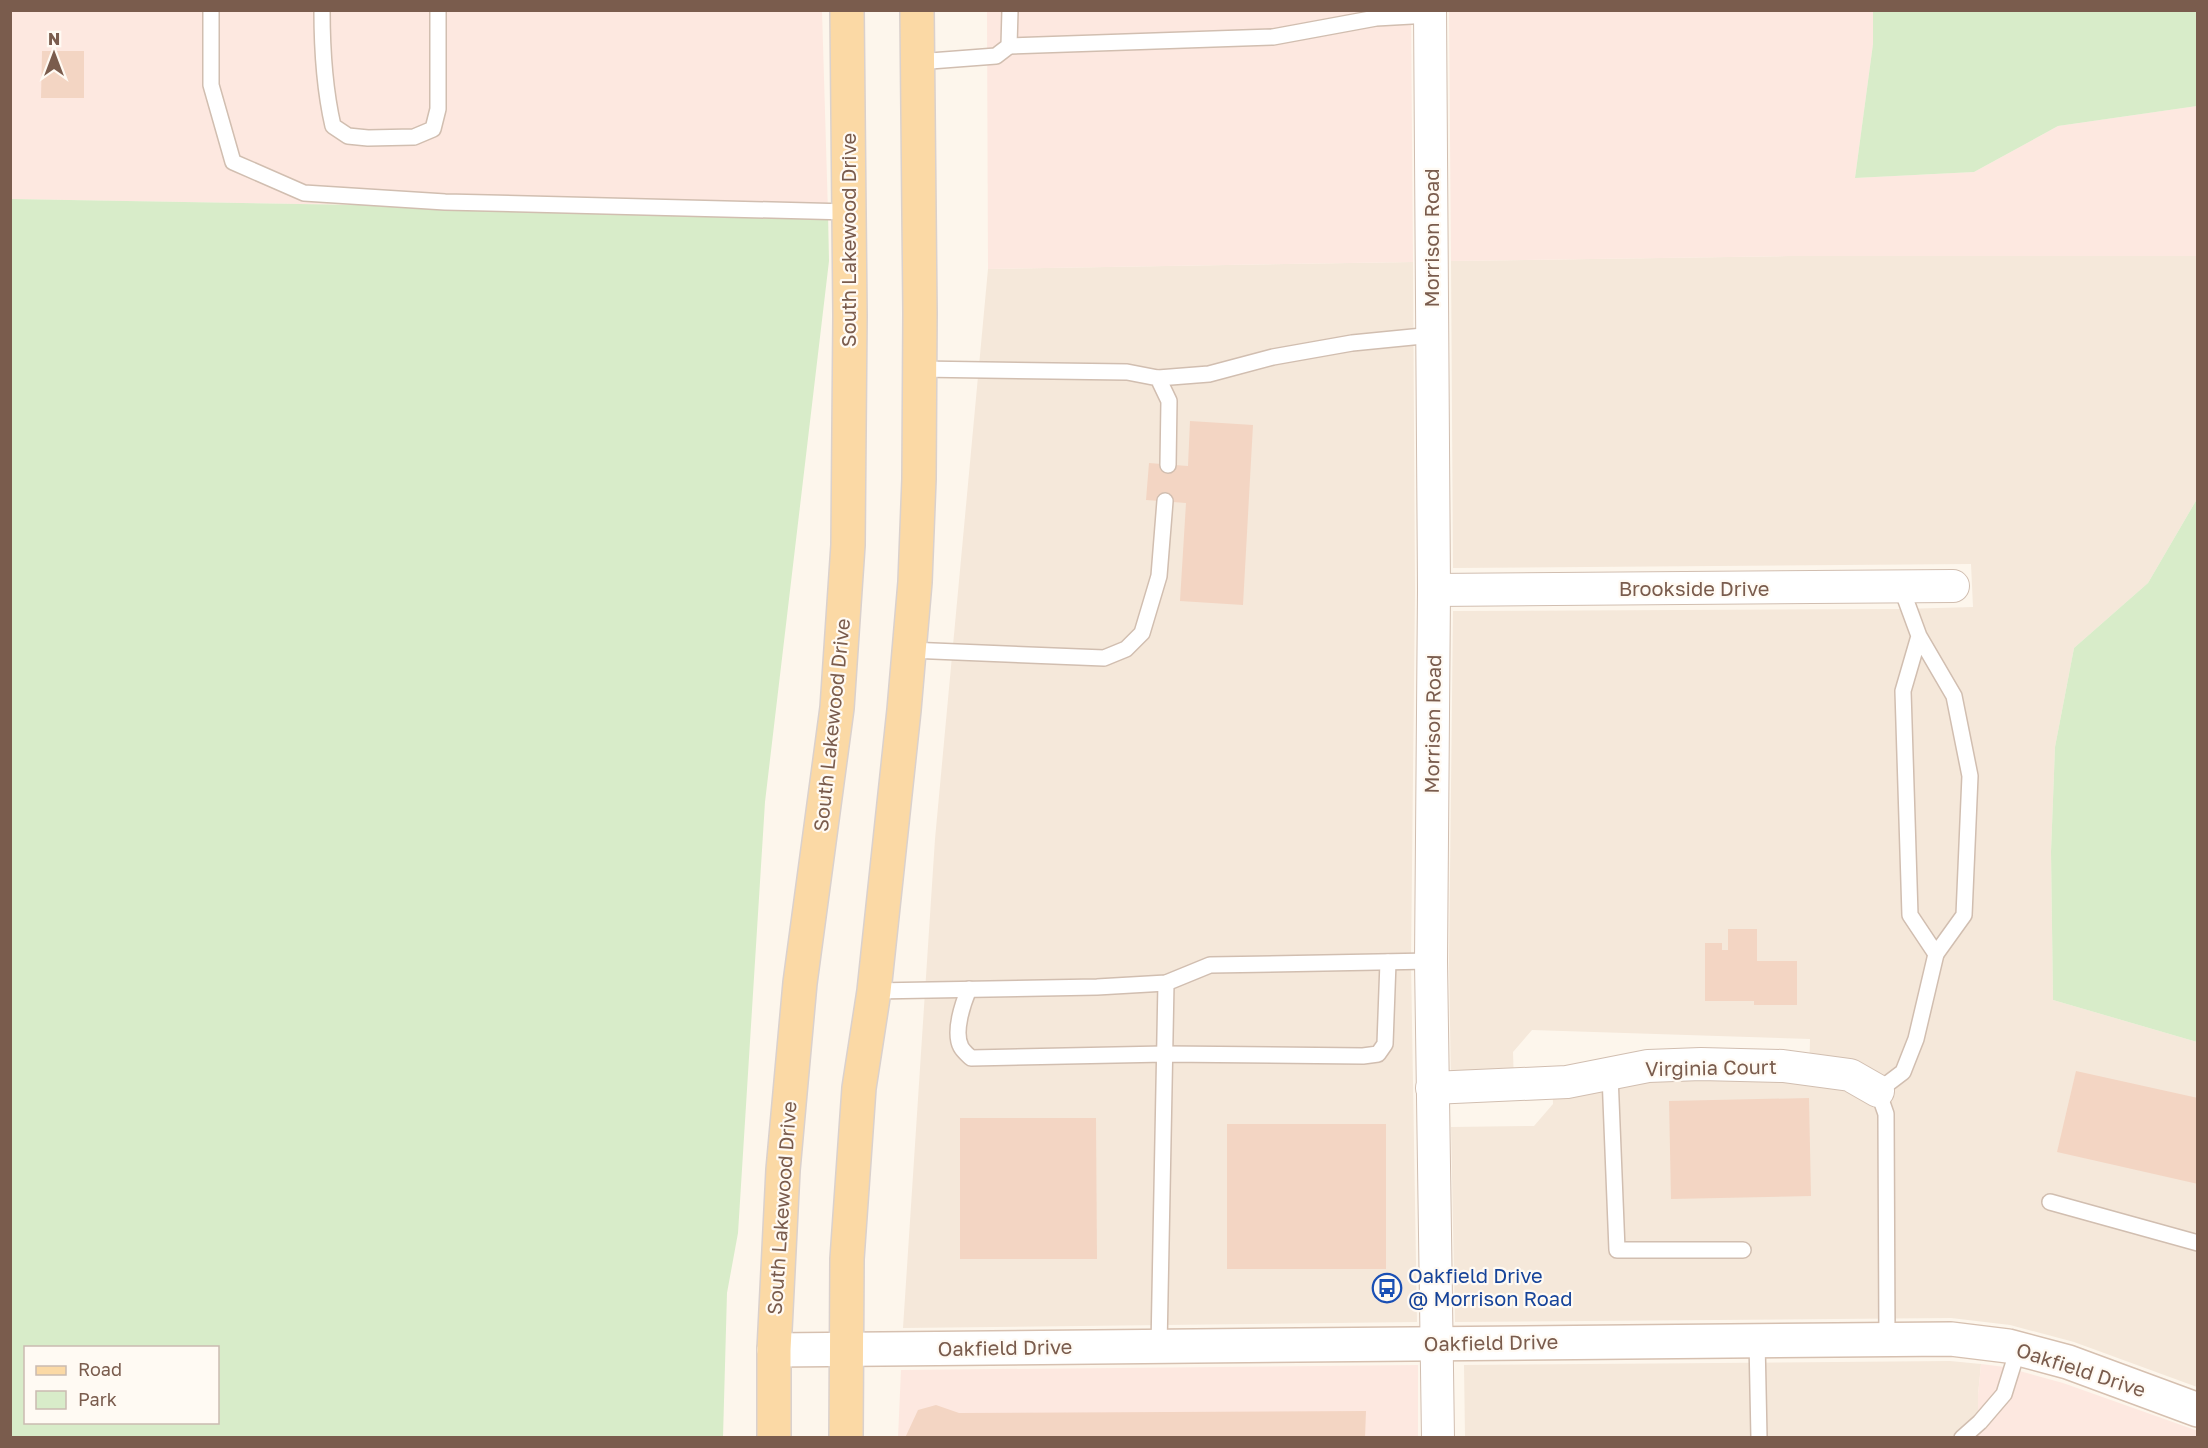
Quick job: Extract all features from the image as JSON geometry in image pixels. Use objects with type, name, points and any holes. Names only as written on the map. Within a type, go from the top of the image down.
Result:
[{"type":"main road","name":"South Lakewood Drive","points":[[774,1437],[774,1350],[781,1194],[791,1075],[810,907],[837,708],[848,545],[847,10]]},
{"type":"main road","points":[[846,1437],[847,1259],[858,1100],[874,991],[915,582],[919,369],[916,10]]},
{"type":"street","name":"Morrison Road","points":[[1430,13],[1434,590],[1431,961],[1438,1437]]},
{"type":"street","name":"Brookside Drive","points":[[1434,590],[1953,586]]},
{"type":"street","name":"Virginia Court","points":[[1432,1088],[1567,1082],[1648,1066],[1701,1064],[1783,1066],[1851,1075],[1878,1091]]},
{"type":"street","name":"Oakfield Drive","points":[[774,1350],[1951,1339],[2018,1349],[2068,1362],[2198,1410]]},
{"type":"lane","points":[[210,10],[211,85],[233,162],[304,193],[445,202],[849,212]]},
{"type":"lane","points":[[322,10],[322,56],[333,126],[348,136],[399,138],[414,137],[433,129],[438,109],[438,10]]},
{"type":"lane","points":[[1009,46],[1010,10]]},
{"type":"lane","points":[[917,62],[996,56],[1009,46],[1273,37],[1376,18],[1430,13]]},
{"type":"lane","points":[[919,369],[1128,372],[1158,378],[1209,374],[1273,357],[1352,343],[1433,335]]},
{"type":"lane","points":[[1158,378],[1169,400],[1168,465]]},
{"type":"lane","points":[[909,650],[1104,658],[1126,649],[1142,633],[1159,576],[1165,501]]},
{"type":"lane","points":[[1887,1339],[1886,1114],[1878,1091],[1903,1072],[1916,1039],[1936,954],[1964,915],[1970,776],[1954,696],[1919,636],[1902,587]]},
{"type":"lane","points":[[1919,636],[1903,691],[1910,915],[1936,954]]},
{"type":"lane","points":[[874,991],[1097,987],[1166,983],[1210,965],[1431,961]]},
{"type":"lane","points":[[969,989],[962,1006],[959,1028],[960,1047],[971,1058],[1165,1054],[1363,1056],[1378,1054],[1385,1044],[1388,962]]},
{"type":"lane","points":[[1159,1347],[1166,983]]},
{"type":"lane","points":[[1610,1075],[1617,1250],[1743,1250]]},
{"type":"lane","points":[[2050,1202],[2198,1244]]},
{"type":"lane","points":[[1757,1340],[1759,1437]]},
{"type":"lane","points":[[1962,1437],[1980,1422],[2004,1394],[2018,1349]]},
{"type":"shaded area","points":[[11,11],[822,11],[828,213],[11,199]]},
{"type":"shaded area","points":[[987,11],[1411,11],[1413,262],[988,269]]},
{"type":"shaded area","points":[[1449,11],[1873,11],[1873,44],[1855,178],[1974,172],[2058,126],[2197,106],[2197,256],[1789,256],[1451,261]]},
{"type":"shaded area","points":[[1789,256],[2197,256],[2197,499],[2148,583],[2074,648],[2055,747],[2051,852],[2053,1000],[2197,1042],[2197,1387],[2074,1342],[2010,1325],[1951,1318],[1455,1322],[1451,1127],[1534,1126],[1553,1104],[1552,1073],[1809,1081],[1810,1039],[1532,1030],[1513,1052],[1514,1084],[1451,1085],[1449,961],[1453,611],[1973,607],[1971,564],[1453,568],[1451,261]]},
{"type":"shaded area","points":[[1413,262],[1415,590],[1411,962],[1417,1322],[903,1328],[935,839],[988,269]]},
{"type":"shaded area","points":[[1950,1361],[1981,1364],[1978,1437],[1465,1437],[1464,1365]]},
{"type":"shaded area","points":[[1981,1364],[2005,1367],[2063,1383],[2198,1431],[2197,1438],[1978,1438]]},
{"type":"shaded area","points":[[1418,1365],[1418,1437],[898,1438],[901,1370]]},
{"type":"green space","points":[[1873,11],[2197,11],[2197,106],[2058,126],[1974,172],[1855,178],[1873,44]]},
{"type":"green space","points":[[11,199],[828,213],[829,261],[765,802],[738,1233],[727,1293],[723,1437],[11,1438]]},
{"type":"green space","points":[[2197,499],[2198,1042],[2053,1000],[2051,852],[2055,747],[2074,648],[2148,583]]},
{"type":"building","points":[[42,51],[84,51],[84,98],[41,98]]},
{"type":"building","points":[[1190,421],[1253,425],[1243,605],[1180,601],[1186,503],[1146,500],[1149,463],[1188,466]]},
{"type":"building","points":[[1728,929],[1757,929],[1757,961],[1797,961],[1797,1005],[1754,1005],[1754,1001],[1705,1001],[1705,943],[1722,943],[1722,950],[1728,950]]},
{"type":"building","points":[[2076,1071],[2198,1098],[2198,1184],[2057,1152]]},
{"type":"building","points":[[1809,1098],[1811,1196],[1671,1199],[1669,1101]]},
{"type":"building","points":[[960,1118],[1096,1118],[1097,1259],[960,1259]]},
{"type":"building","points":[[1227,1124],[1386,1124],[1386,1269],[1227,1269]]},
{"type":"building","points":[[936,1405],[959,1413],[1366,1411],[1365,1438],[905,1438],[918,1410]]},
{"type":"place","name":"Oakfield Drive @ Morrison Road","points":[[1387,1288]]}]
